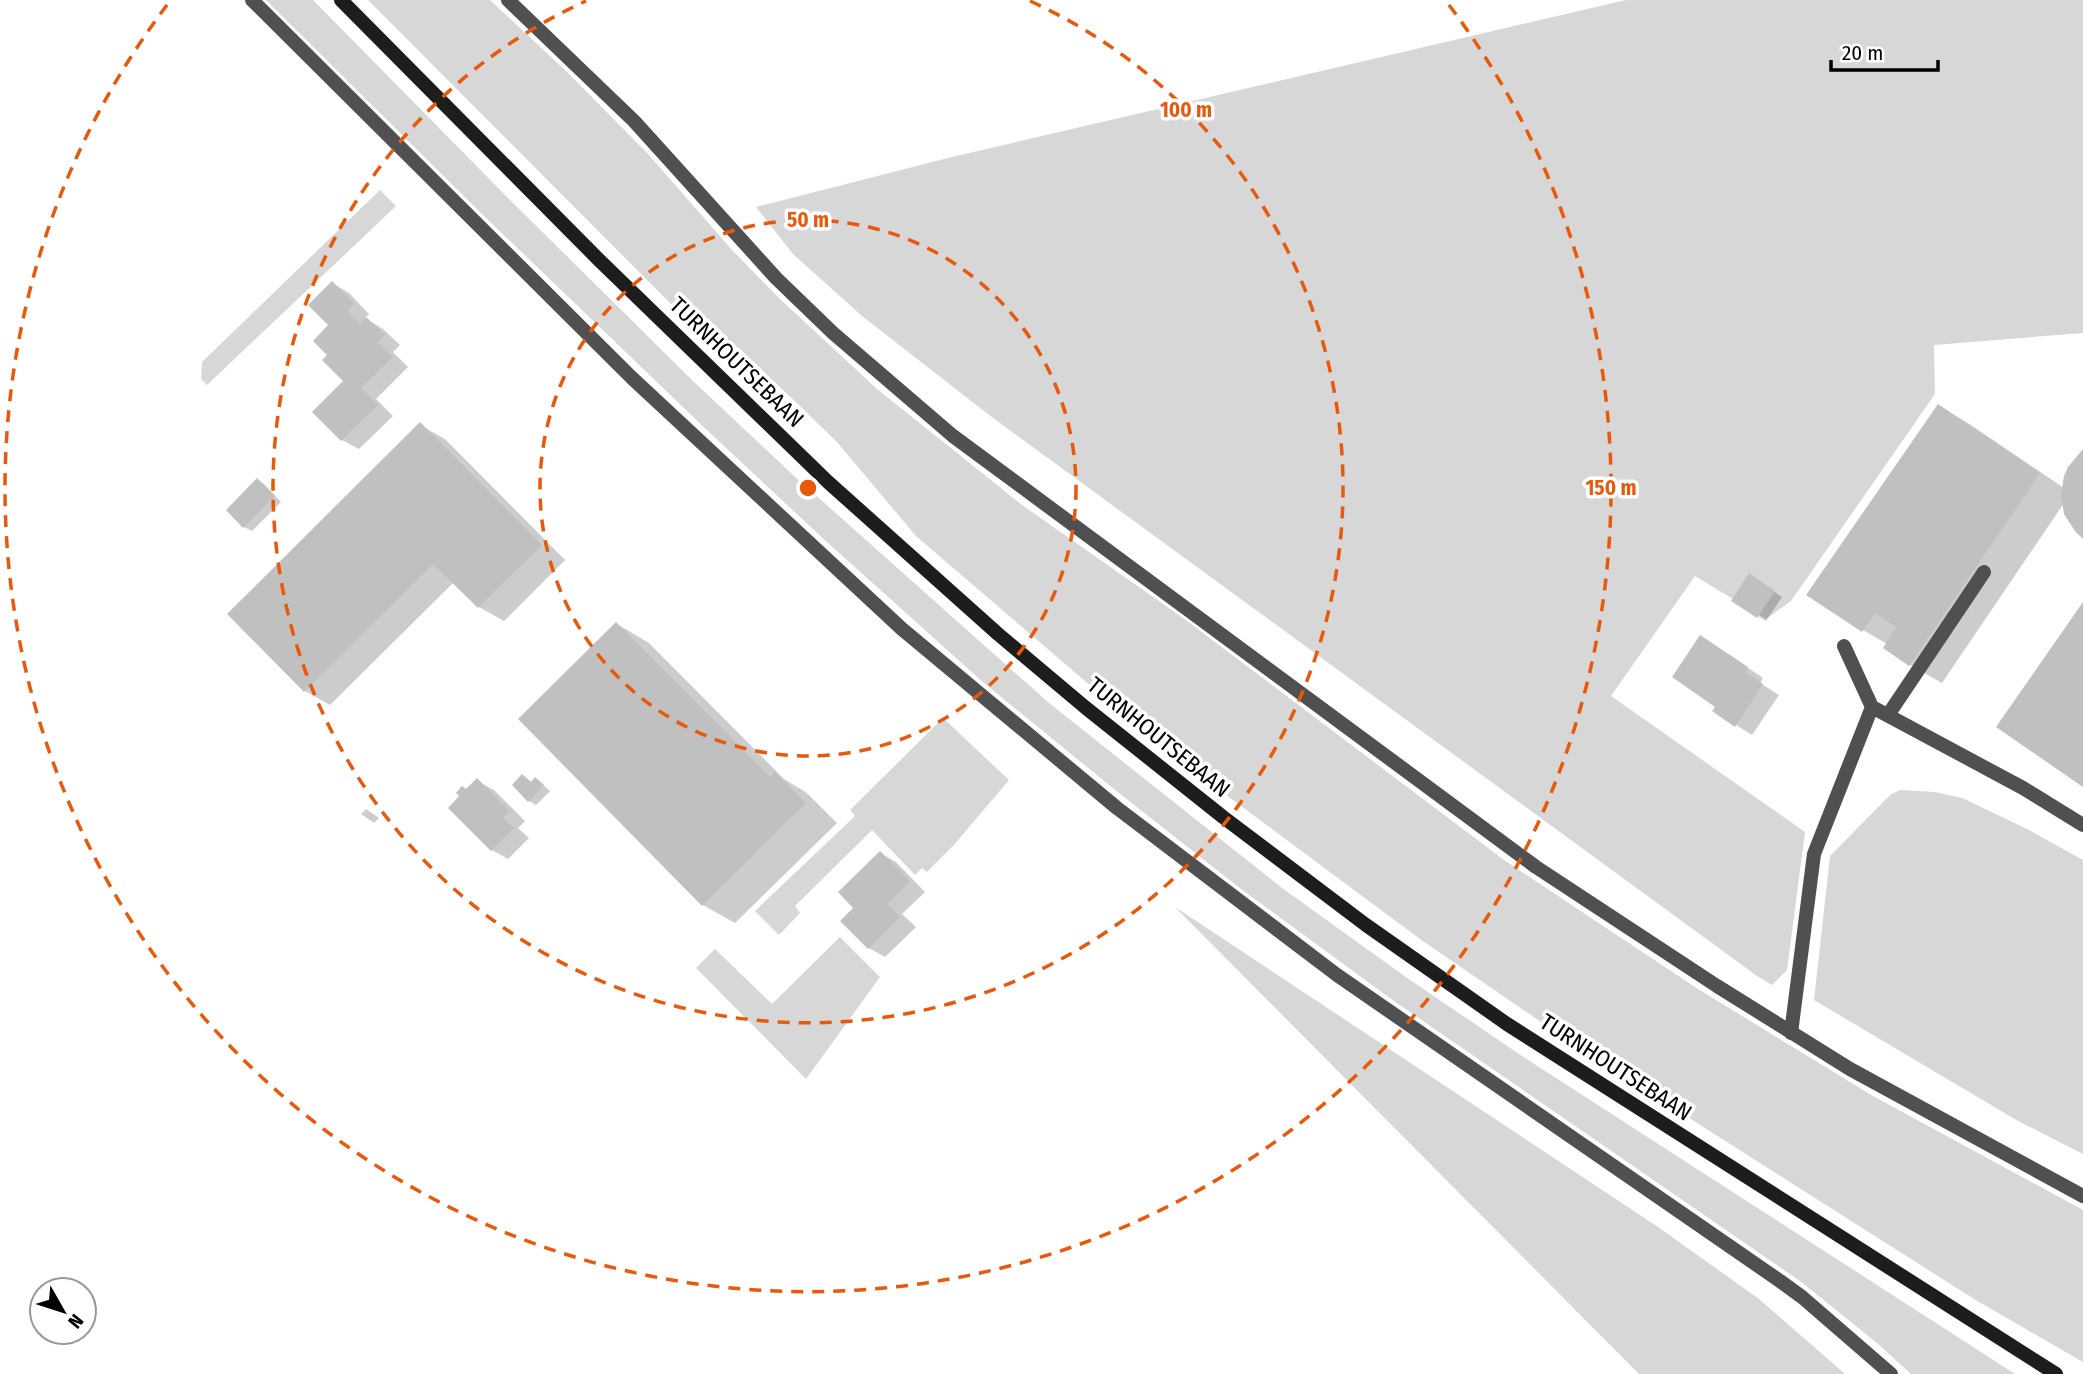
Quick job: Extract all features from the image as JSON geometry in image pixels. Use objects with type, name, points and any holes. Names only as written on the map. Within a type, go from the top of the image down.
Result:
[{"type":"main road","name":"TURNHOUTSEBAAN","points":[[341,0],[598,260],[828,482],[998,634],[1086,708],[1234,826],[1366,925],[1507,1024],[2056,1374]]},
{"type":"street","points":[[253,0],[632,378],[902,629],[1117,808],[1326,967],[1780,1281],[1891,1374]]},
{"type":"street","points":[[508,0],[634,121],[776,278],[834,333],[953,436],[1536,867],[1850,1069],[2083,1196]]},
{"type":"street","points":[[1888,715],[1984,572]]},
{"type":"street","points":[[1844,646],[1872,707],[2082,821]]},
{"type":"street","points":[[1791,1033],[1814,854],[1872,707]]},
{"type":"shaded area","points":[[266,0],[313,0],[508,198],[693,381],[793,475],[1049,703],[1282,888],[1528,1060],[2015,1374],[1911,1374],[1800,1281],[1394,1001],[1241,889],[984,683],[828,543],[484,216]]},
{"type":"shaded area","points":[[368,0],[490,0],[568,73],[648,154],[732,250],[780,299],[877,389],[1022,505],[1183,618],[1504,860],[1698,989],[1873,1096],[2083,1210],[2083,1362],[1974,1299],[1576,1046],[1420,939],[1214,786],[1099,693],[916,536],[837,442],[740,349],[674,307]]},
{"type":"shaded area","points":[[1626,0],[2083,0],[2083,333],[1934,345],[1935,394],[1791,601],[1766,619],[1695,576],[1611,696],[1805,832],[1787,970],[1772,985],[993,418],[862,316],[793,254],[756,207],[952,157]]},
{"type":"shaded area","points":[[380,190],[396,206],[207,385],[201,379],[202,362]]},
{"type":"shaded area","points":[[943,718],[1009,780],[953,846],[927,872],[922,868],[915,875],[872,830],[795,906],[800,913],[779,935],[755,911],[855,816],[850,810]]},
{"type":"shaded area","points":[[1900,790],[1935,792],[1962,798],[2083,860],[2083,1154],[2018,1121],[1814,1000],[1830,856],[1890,795]]},
{"type":"shaded area","points":[[1175,907],[1658,1227],[1759,1299],[1845,1374],[1639,1374]]},
{"type":"shaded area","points":[[840,937],[880,977],[806,1079],[696,968],[715,949],[772,1004]]},
{"type":"building","points":[[332,281],[354,303],[347,311],[360,324],[366,317],[385,335],[378,342],[393,357],[361,388],[378,405],[341,441],[312,412],[343,381],[322,360],[327,355],[313,341],[328,325],[308,305]]},
{"type":"building","points":[[1938,404],[2040,473],[1909,666],[1883,648],[1896,627],[1875,613],[1862,632],[1806,595]]},
{"type":"building","points":[[420,422],[542,545],[478,608],[433,564],[304,692],[227,614]]},
{"type":"building","points":[[2083,449],[2083,539],[2064,514],[2061,495],[2068,467]]},
{"type":"building","points":[[257,478],[275,496],[243,528],[226,510]]},
{"type":"building","points":[[1749,573],[1775,591],[1757,618],[1731,601]]},
{"type":"building","points":[[2083,602],[2083,787],[1996,727]]},
{"type":"building","points":[[616,622],[770,777],[775,772],[806,803],[702,906],[518,719]]},
{"type":"building","points":[[1700,635],[1748,667],[1745,672],[1763,684],[1735,727],[1712,711],[1715,707],[1672,677]]},
{"type":"building","points":[[522,774],[531,782],[535,777],[544,785],[528,802],[512,785]]},
{"type":"building","points":[[477,778],[509,811],[503,818],[514,828],[491,851],[448,808],[459,796],[456,793],[462,786],[466,789]]},
{"type":"building","points":[[880,851],[910,881],[887,904],[900,917],[868,949],[840,921],[853,908],[838,892]]}]
